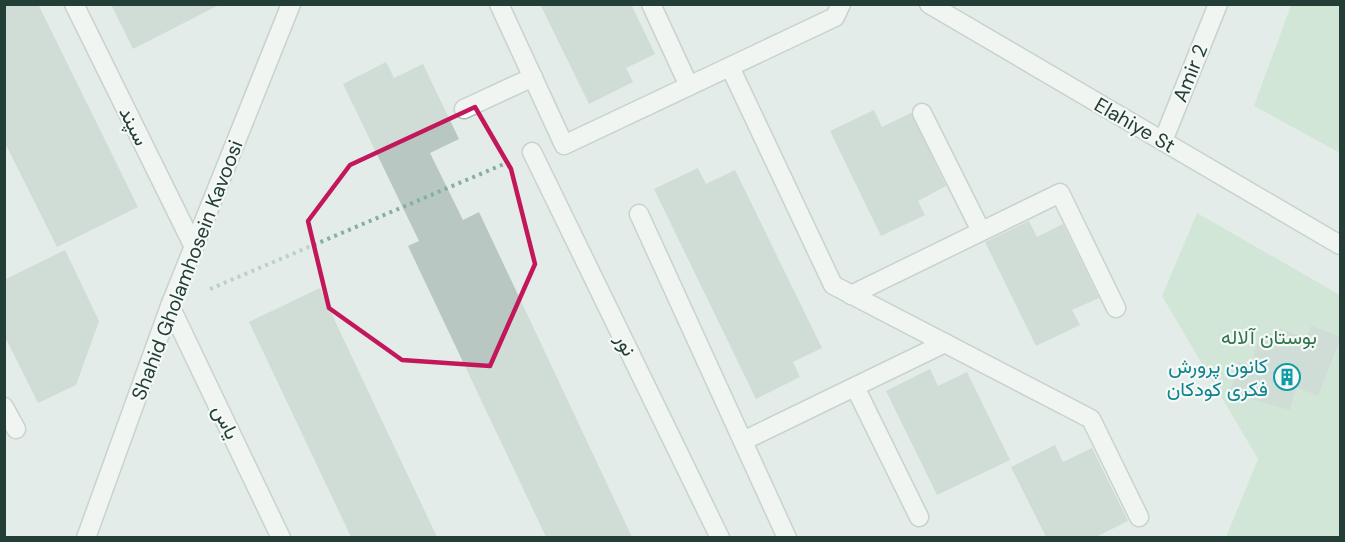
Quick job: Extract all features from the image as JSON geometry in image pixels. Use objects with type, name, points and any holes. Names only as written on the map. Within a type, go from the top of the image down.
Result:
[{"type":"street","name":"سپند","points":[[74,4],[194,247]]},
{"type":"street","name":"Shahid Gholamhosein Kavoosi","points":[[86,537],[170,306],[291,4]]},
{"type":"street","points":[[500,4],[564,145],[835,17],[841,4]]},
{"type":"street","points":[[651,4],[689,86]]},
{"type":"street","name":"Elahiye St","points":[[929,4],[1341,245]]},
{"type":"street","name":"Amir 2","points":[[1163,141],[1218,4]]},
{"type":"street","points":[[730,67],[833,285],[1091,420],[1138,517]]},
{"type":"street","points":[[464,109],[533,77]]},
{"type":"street","points":[[922,112],[981,231]]},
{"type":"street","name":"نور","points":[[532,152],[720,537]]},
{"type":"street","points":[[851,295],[1060,193],[1116,308]]},
{"type":"street","points":[[639,214],[787,537]]},
{"type":"street","name":"یاس","points":[[170,306],[281,537]]},
{"type":"street","points":[[743,441],[945,343]]},
{"type":"street","points":[[855,387],[919,517]]},
{"type":"street","points":[[4,407],[16,429]]},
{"type":"path","points":[[170,306],[532,152]]},
{"type":"highlighted area","points":[[475,107],[511,169],[535,264],[490,366],[402,360],[329,308],[308,221],[350,165]]},
{"type":"green space","points":[[1291,5],[1340,5],[1340,153],[1254,106]]},
{"type":"green space","name":"بوستان آلاله","points":[[1197,213],[1340,295],[1340,537],[1226,537],[1258,459],[1162,296]]},
{"type":"building","points":[[4,4],[38,4],[138,207],[57,247],[4,141]]},
{"type":"building","points":[[111,4],[221,4],[133,49]]},
{"type":"building","points":[[540,4],[631,4],[655,54],[626,68],[633,82],[589,104]]},
{"type":"building","points":[[386,62],[394,78],[423,64],[459,139],[430,153],[463,220],[479,212],[632,537],[546,537],[408,246],[419,241],[343,84]]},
{"type":"building","points":[[874,110],[882,127],[911,113],[946,186],[918,201],[925,215],[881,236],[830,131]]},
{"type":"building","points":[[698,168],[706,184],[735,170],[822,348],[793,362],[800,377],[756,399],[654,189]]},
{"type":"building","points":[[1029,221],[1037,237],[1063,224],[1099,298],[1072,310],[1080,325],[1036,346],[985,242]]},
{"type":"building","points":[[65,250],[99,321],[76,385],[38,403],[4,335],[4,280]]},
{"type":"building","points":[[320,288],[437,537],[351,537],[249,322]]},
{"type":"building","name":"کانون پرورش فکری کودکان","points":[[1311,326],[1341,337],[1318,396],[1296,387],[1290,410],[1230,393],[1238,362],[1251,366],[1258,340],[1281,329],[1306,338]]},
{"type":"building","points":[[930,369],[938,386],[967,372],[1010,460],[937,495],[886,391]]},
{"type":"building","points":[[1055,445],[1063,462],[1092,448],[1128,521],[1096,537],[1046,537],[1011,467]]},
{"type":"place","name":"کانون پرورش فکری کودکان","points":[[1287,377]]}]
